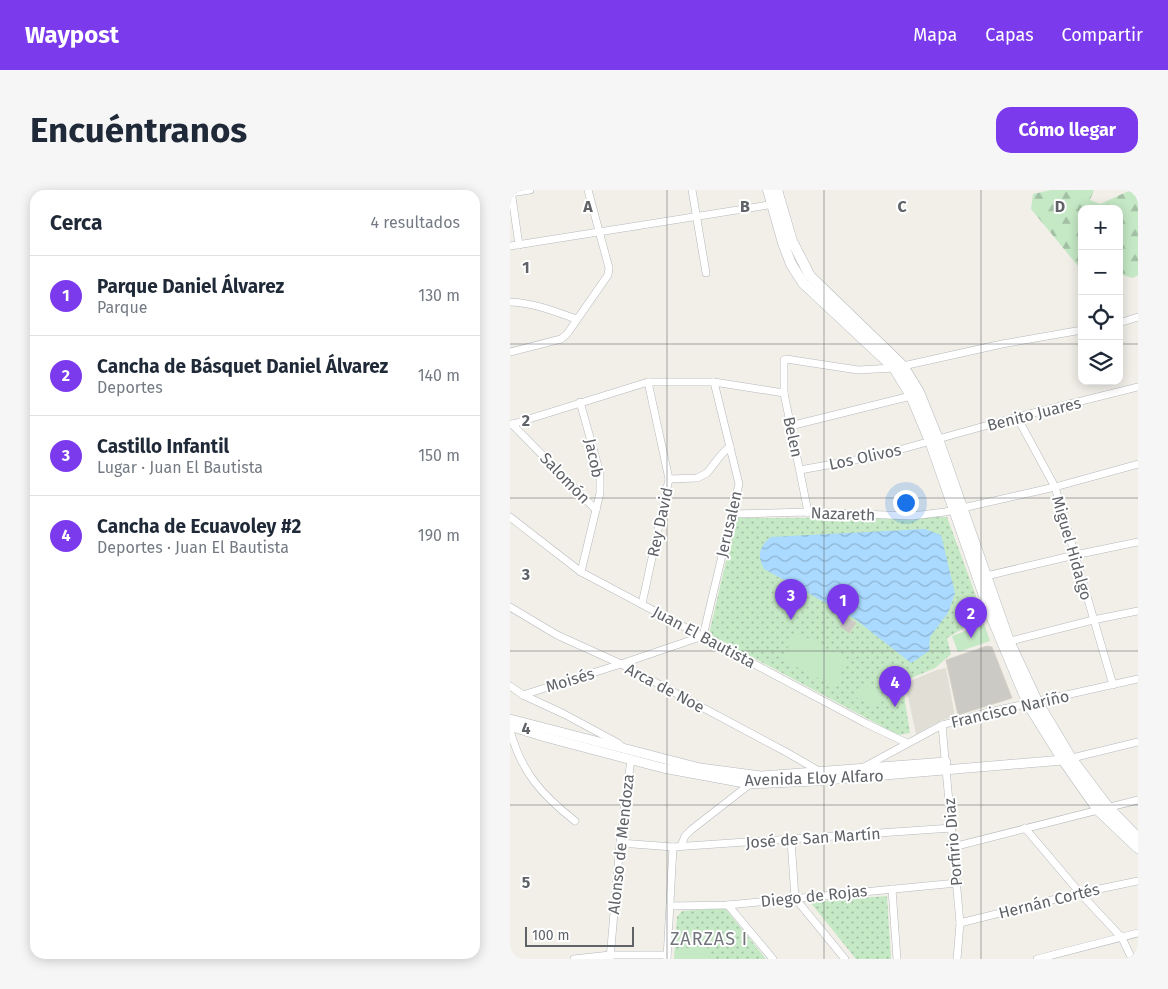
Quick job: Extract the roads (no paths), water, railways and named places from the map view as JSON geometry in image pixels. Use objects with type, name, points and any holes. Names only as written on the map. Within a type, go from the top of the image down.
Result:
[{"type":"main road","points":[[768,190],[776,204]]},
{"type":"main road","points":[[776,190],[776,204],[785,250],[803,283],[898,367],[919,392],[981,577],[1006,643],[1032,702],[1067,759],[1103,809],[1138,848]]},
{"type":"main road","points":[[898,367],[934,440]]},
{"type":"main road","points":[[1103,809],[1138,838]]},
{"type":"street","points":[[519,245],[510,192],[530,190]]},
{"type":"street","points":[[510,352],[561,339],[567,334],[608,275],[609,268],[588,190]]},
{"type":"street","points":[[692,190],[706,273]]},
{"type":"street","points":[[510,246],[776,204]]},
{"type":"street","points":[[510,302],[527,303],[547,308],[576,319]]},
{"type":"street","points":[[1123,322],[1138,318]]},
{"type":"street","points":[[898,367],[1002,344],[1078,331]]},
{"type":"street","name":"Belen","points":[[808,512],[784,393],[784,360],[858,370],[898,367]]},
{"type":"street","points":[[511,424],[648,382],[714,382],[784,393]]},
{"type":"street","name":"Rey David","points":[[642,604],[669,479],[648,382]]},
{"type":"street","name":"Jerusalen","points":[[703,636],[739,484],[714,382]]},
{"type":"street","name":"Benito Juares","points":[[934,440],[1138,387]]},
{"type":"street","points":[[790,426],[911,396]]},
{"type":"street","name":"Jacob","points":[[580,402],[600,473],[600,493],[580,572]]},
{"type":"street","name":"Miguel Hidalgo","points":[[1017,417],[1054,487],[1113,686]]},
{"type":"street","name":"Salomón","points":[[511,424],[596,510]]},
{"type":"street","name":"Los Olivos","points":[[800,470],[876,456],[934,440]]},
{"type":"street","points":[[669,479],[697,478],[707,473],[720,455],[730,446]]},
{"type":"street","name":"Nazareth","points":[[731,514],[808,512],[912,516],[958,509],[1054,487],[1138,464]]},
{"type":"street","name":"Juan El Bautista","points":[[510,517],[580,572],[864,723],[907,743]]},
{"type":"street","points":[[981,577],[1075,554],[1138,542]]},
{"type":"street","name":"Arca de Noe","points":[[510,608],[557,635],[621,664],[819,771]]},
{"type":"street","points":[[1006,643],[1093,620],[1138,611]]},
{"type":"street","name":"Moisés","points":[[523,695],[703,636]]},
{"type":"street","name":"Francisco Nariño","points":[[845,778],[942,725],[985,713],[1138,679]]},
{"type":"street","points":[[510,686],[523,695],[580,722],[618,743],[621,752]]},
{"type":"street","name":"Avenida Eloy Alfaro","points":[[510,719],[621,752],[631,759],[663,768],[750,784],[845,778],[946,766]]},
{"type":"street","name":"Porfirio Diaz","points":[[942,725],[958,883],[960,923],[957,959]]},
{"type":"street","name":"Avenida Eloy Alfaro","points":[[510,726],[546,737],[700,768],[761,776],[862,768],[946,766],[1067,759]]},
{"type":"street","points":[[510,730],[516,748],[533,780],[552,803],[575,821]]},
{"type":"street","points":[[1067,759],[1138,742]]},
{"type":"street","name":"Alonso de Mendoza","points":[[610,957],[620,843],[631,759]]},
{"type":"street","points":[[574,959],[667,957],[670,906],[677,847],[691,830],[750,784]]},
{"type":"street","points":[[954,847],[1138,800]]},
{"type":"street","name":"José de San Martín","points":[[620,843],[677,847],[952,828]]},
{"type":"street","points":[[1025,828],[1080,893],[1122,938],[1132,959]]},
{"type":"street","points":[[791,840],[795,898],[845,959]]},
{"type":"street","name":"Hernán Cortés","points":[[960,923],[1080,893],[1138,881]]},
{"type":"street","name":"Diego de Rojas","points":[[670,906],[728,905],[958,883]]},
{"type":"street","points":[[892,889],[897,959]]},
{"type":"street","points":[[728,905],[773,959]]},
{"type":"street","points":[[1037,959],[1138,933]]},
{"type":"water","points":[[925,529],[941,535],[955,593],[948,613],[930,637],[929,651],[911,663],[855,619],[764,569],[760,560],[760,552],[764,544],[771,537]]},
{"type":"place","name":"Castillo Infantil","points":[[791,620]]},
{"type":"place","name":"Parque Daniel Álvarez","points":[[843,625]]},
{"type":"place","name":"Cancha de Básquet Daniel Álvarez","points":[[971,638]]},
{"type":"place","name":"Cancha de Ecuavoley #2","points":[[895,707]]},
{"type":"district","name":"ZARZAS I","points":[[709,939]]}]
